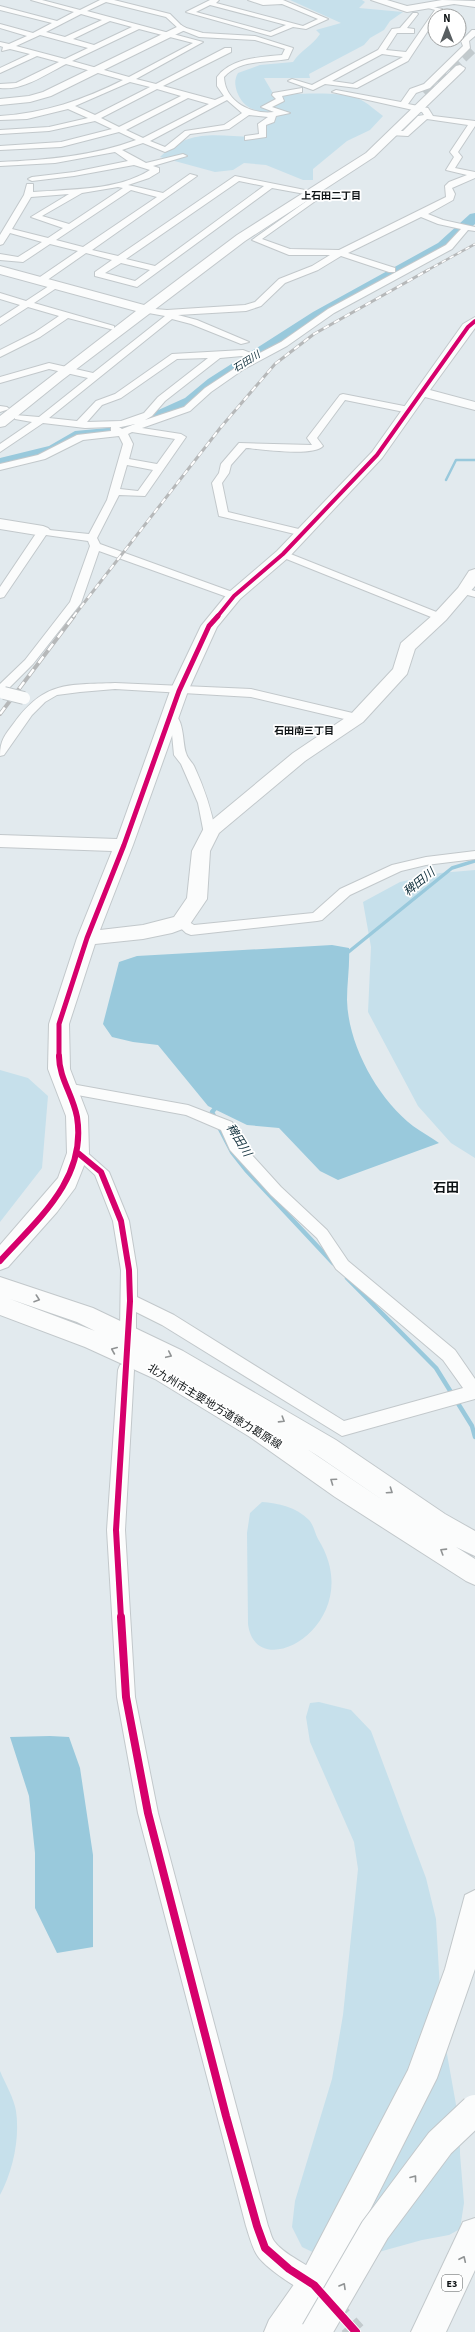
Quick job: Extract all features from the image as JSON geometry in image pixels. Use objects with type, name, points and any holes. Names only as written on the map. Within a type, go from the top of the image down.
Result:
[{"type":"main road","points":[[376,0],[402,8],[426,6],[454,1],[475,4]]},
{"type":"main road","points":[[5,102],[47,94],[180,28]]},
{"type":"main road","points":[[1,410],[62,368],[142,309],[232,236],[360,162],[393,133],[411,107],[460,68]]},
{"type":"main road","points":[[306,193],[362,154],[424,93]]},
{"type":"main road","points":[[0,270],[142,309]]},
{"type":"main road","points":[[0,423],[62,368],[111,328],[142,309]]},
{"type":"main road","points":[[0,1261],[49,1206],[67,1182],[78,1153],[77,1116],[59,1069],[59,1024],[87,938],[124,845],[179,690],[209,626],[234,596],[283,554],[377,455],[468,327],[475,321]]},
{"type":"main road","points":[[422,392],[475,406]]},
{"type":"main road","points":[[0,524],[43,531]]},
{"type":"main road","points":[[87,938],[143,932],[172,926],[181,922],[197,900],[201,851],[210,834],[299,756],[357,718],[401,670],[407,647],[470,592],[475,574]]},
{"type":"main road","points":[[0,841],[124,845]]},
{"type":"main road","name":"北九州市主要地方道徳力葛原線","points":[[0,1286],[85,1314],[175,1358],[314,1440],[436,1522],[474,1541]]},
{"type":"main road","name":"北九州市主要地方道徳力葛原線","points":[[0,1306],[92,1340],[164,1372],[258,1429],[344,1489],[475,1573]]},
{"type":"main road","points":[[281,2332],[314,2285],[421,2078],[460,1969],[475,1905]]},
{"type":"main road","points":[[316,2332],[374,2230],[440,2143],[475,2110]]},
{"type":"main road","name":"E3","points":[[428,2332],[475,2234]]},
{"type":"street","points":[[34,0],[262,59]]},
{"type":"street","points":[[0,51],[105,0],[168,16],[180,28],[216,37],[255,38],[288,48],[285,57],[262,59],[238,64],[228,68],[221,74],[219,80],[226,98],[247,113],[273,114],[286,112],[265,107],[282,99],[276,95],[299,90]]},
{"type":"street","points":[[251,0],[263,3],[282,1],[324,19],[304,28],[213,2],[189,12],[271,34],[293,25]]},
{"type":"street","points":[[324,82],[354,86],[405,59],[410,55],[439,9],[426,6]]},
{"type":"street","points":[[0,8],[58,23]]},
{"type":"street","points":[[402,30],[415,14]]},
{"type":"street","points":[[66,40],[109,19]]},
{"type":"street","points":[[0,26],[93,47]]},
{"type":"street","points":[[0,86],[8,87],[18,85],[93,47],[138,27]]},
{"type":"street","points":[[313,88],[381,52],[395,30],[424,32]]},
{"type":"street","points":[[411,107],[413,91],[427,86],[464,54],[468,46],[465,41],[475,32]]},
{"type":"street","points":[[0,44],[216,102]]},
{"type":"street","points":[[0,118],[54,112],[71,107],[128,79],[206,44]]},
{"type":"street","points":[[0,132],[39,130],[75,124],[96,118],[158,87],[235,52]]},
{"type":"street","points":[[381,52],[410,55]]},
{"type":"street","points":[[0,71],[36,54]]},
{"type":"street","points":[[292,81],[313,88],[425,110],[430,118],[450,122],[474,124]]},
{"type":"street","points":[[8,87],[5,102],[10,118],[12,164]]},
{"type":"street","points":[[0,148],[12,149],[66,143],[120,129],[188,95]]},
{"type":"street","points":[[0,164],[33,163],[90,155],[115,149],[144,140],[226,98]]},
{"type":"street","points":[[71,107],[161,149],[169,149],[183,135],[191,132],[224,128],[247,113]]},
{"type":"street","points":[[248,138],[263,135],[261,130],[262,124],[271,120],[273,114]]},
{"type":"street","points":[[393,133],[405,134],[421,118],[429,116]]},
{"type":"street","points":[[474,124],[454,152],[458,157],[450,170],[475,174]]},
{"type":"street","points":[[28,194],[84,189],[117,184],[149,176],[156,170],[135,162],[115,149]]},
{"type":"street","points":[[146,166],[155,162],[183,156]]},
{"type":"street","points":[[32,179],[74,174],[135,162]]},
{"type":"street","points":[[0,242],[28,194],[32,179],[33,163]]},
{"type":"street","points":[[0,449],[41,420],[168,315],[246,308],[258,304],[282,281],[315,268],[340,253],[421,214],[450,198],[451,194],[448,188],[452,184],[475,174]]},
{"type":"street","points":[[40,281],[193,176]]},
{"type":"street","points":[[271,185],[155,269],[137,284],[98,274],[238,178],[271,185],[306,193],[317,197],[256,240],[289,252],[340,253],[392,270]]},
{"type":"street","points":[[117,184],[164,196]]},
{"type":"street","points":[[0,257],[20,260],[129,188]]},
{"type":"street","points":[[70,227],[35,217],[84,189]]},
{"type":"street","points":[[421,214],[470,229]]},
{"type":"street","points":[[110,426],[187,409],[208,390],[256,359],[284,344],[331,311],[449,247],[470,229]]},
{"type":"street","points":[[8,230],[155,269]]},
{"type":"street","points":[[0,322],[29,304],[55,285]]},
{"type":"street","points":[[0,296],[111,328]]},
{"type":"street","points":[[142,309],[194,322],[244,342]]},
{"type":"street","points":[[0,354],[37,335],[68,315]]},
{"type":"street","points":[[80,424],[99,403],[118,396],[175,356],[243,354],[256,359]]},
{"type":"street","points":[[0,467],[41,457],[81,437],[126,431],[146,419],[157,402],[194,376],[216,355]]},
{"type":"street","points":[[0,380],[40,368],[62,368],[93,376]]},
{"type":"street","points":[[303,533],[223,514],[217,483],[224,473],[226,464],[238,449],[243,445],[311,449],[318,446],[312,438],[343,397],[409,410]]},
{"type":"street","points":[[18,417],[110,426],[126,431],[181,437],[141,494],[115,491]]},
{"type":"street","points":[[38,702],[1,692],[29,662],[75,603],[94,542],[115,491],[128,444],[126,431]]},
{"type":"street","points":[[123,461],[160,468]]},
{"type":"street","points":[[0,595],[43,531],[94,542],[234,596]]},
{"type":"street","points":[[283,554],[440,617]]},
{"type":"street","points":[[0,752],[38,702],[48,694],[96,687],[115,686],[251,693],[357,718]]},
{"type":"street","points":[[170,716],[178,734],[180,755],[187,763],[204,803],[210,834]]},
{"type":"street","points":[[181,922],[191,930],[317,917],[345,892],[397,868],[426,861],[475,855]]},
{"type":"street","points":[[66,1088],[188,1110],[227,1126],[236,1146],[276,1191],[322,1234],[342,1265],[449,1355],[475,1391],[342,1429],[168,1320],[130,1301]]},
{"type":"street","points":[[78,1153],[101,1172],[121,1221],[128,1270],[130,1301],[128,1329]]},
{"type":"street","points":[[126,1370],[116,1530],[126,1697],[148,1813],[257,2226],[265,2248],[288,2269],[314,2285]]},
{"type":"shaded area","points":[[290,0],[362,0],[365,2],[359,8],[403,12],[390,21],[384,30],[370,38],[364,45],[309,74],[310,78],[264,78],[274,95],[345,95],[363,101],[383,116],[370,130],[347,141],[313,169],[313,180],[303,180],[266,165],[244,163],[233,170],[215,172],[160,157],[173,146],[198,136],[267,136],[266,126],[273,116],[248,107],[240,99],[235,80],[238,73],[260,65],[293,62],[299,54],[314,42],[320,34],[316,30],[341,23]]},
{"type":"shaded area","points":[[475,870],[475,1158],[451,1143],[418,1106],[368,1012],[371,947],[363,902],[400,882],[440,873]]},
{"type":"shaded area","points":[[0,1070],[28,1078],[48,1096],[42,1168],[0,1222]]},
{"type":"shaded area","points":[[262,1502],[287,1506],[309,1520],[313,1526],[330,1569],[330,1596],[321,1619],[306,1637],[287,1647],[270,1649],[255,1642],[248,1624],[247,1533],[250,1513]]},
{"type":"shaded area","points":[[319,1702],[351,1710],[371,1731],[426,1878],[436,1919],[442,2026],[460,2127],[460,2154],[464,2203],[460,2229],[449,2235],[422,2240],[368,2255],[329,2260],[302,2247],[292,2227],[295,2201],[332,2079],[343,2015],[358,1869],[354,1842],[310,1742],[306,1717],[310,1703]]},
{"type":"shaded area","points":[[0,2071],[15,2106],[17,2132],[12,2165],[5,2186],[0,2195]]},
{"type":"water","points":[[332,945],[349,948],[347,1000],[349,1017],[359,1053],[367,1070],[388,1101],[400,1115],[413,1126],[439,1143],[338,1180],[320,1171],[279,1128],[247,1125],[208,1106],[158,1045],[133,1042],[112,1037],[103,1024],[119,962],[137,956]]},
{"type":"water","points":[[10,1737],[69,1737],[80,1768],[93,1855],[93,1947],[57,1953],[35,1908],[35,1853],[29,1796]]},
{"type":"waterway","name":"石田川","points":[[0,463],[54,449],[80,434],[109,432],[159,415],[190,401],[213,382],[283,339],[318,315],[443,246],[475,217]]},
{"type":"waterway","points":[[446,480],[456,460],[475,460]]},
{"type":"waterway","name":"稗田川","points":[[346,954],[452,868],[475,861]]},
{"type":"waterway","name":"稗田川","points":[[215,1118],[212,1112],[218,1105]]},
{"type":"waterway","name":"稗田川","points":[[218,1125],[232,1152],[247,1171],[333,1263]]},
{"type":"waterway","name":"稗田川","points":[[347,1278],[436,1368],[472,1426],[475,1437]]},
{"type":"tunnel","points":[[424,93],[475,45]]},
{"type":"tunnel","points":[[329,2302],[356,2332]]},
{"type":"railway","points":[[426,271],[475,244]]},
{"type":"railway","points":[[73,617],[221,427],[275,364],[314,334],[428,270]]},
{"type":"railway","points":[[0,714],[74,616]]},
{"type":"cycle path","points":[[0,1261],[49,1206],[67,1182],[75,1163],[78,1153],[77,1116],[59,1069],[59,1024],[87,938],[124,845],[179,691],[209,626],[234,596],[283,554],[377,455],[468,327],[475,321]]},
{"type":"cycle path","points":[[78,1153],[101,1172],[121,1221],[129,1270],[130,1301],[116,1530],[126,1697],[148,1813],[226,2116],[257,2226],[265,2248],[289,2269],[314,2285],[356,2332]]},
{"type":"district","name":"上石田二丁目","points":[[331,195]]},
{"type":"district","name":"石田南三丁目","points":[[304,730]]},
{"type":"district","name":"石田","points":[[446,1187]]}]
